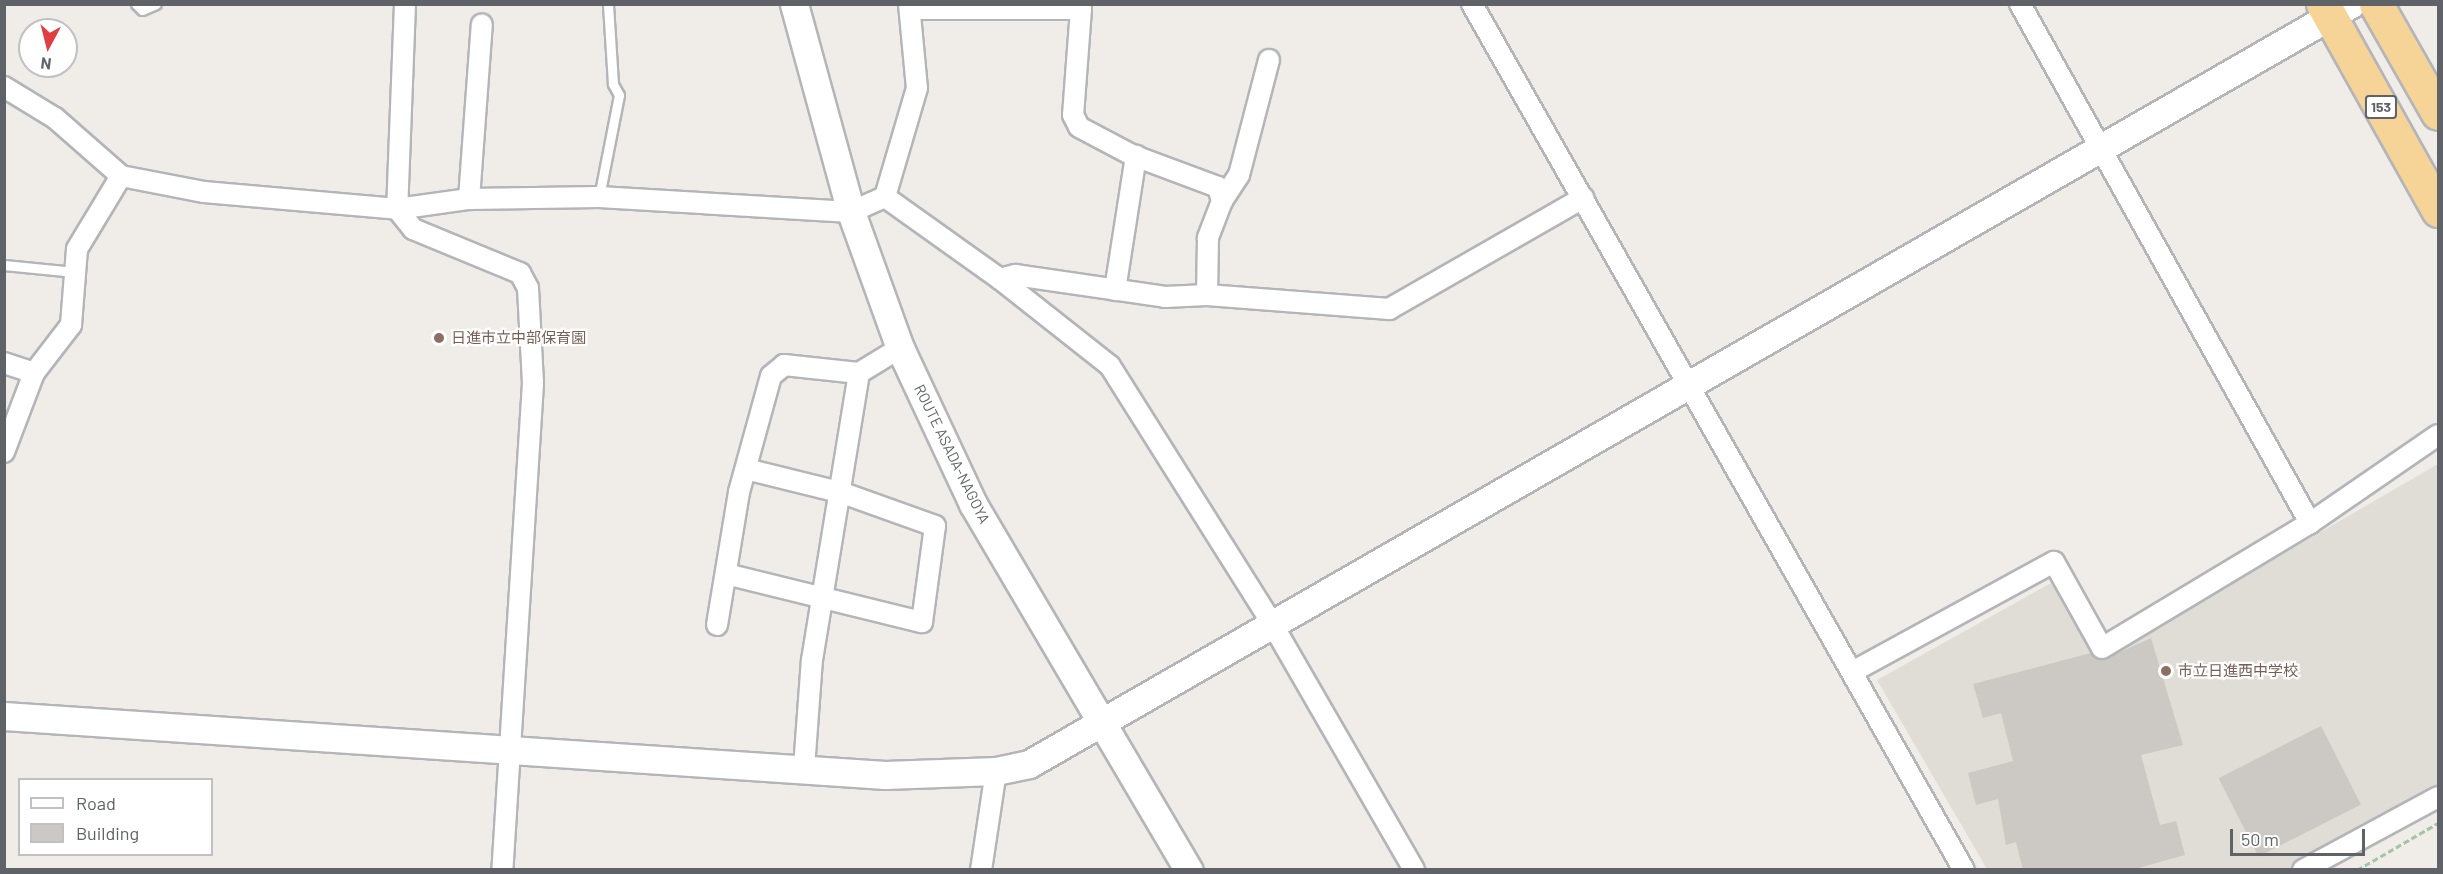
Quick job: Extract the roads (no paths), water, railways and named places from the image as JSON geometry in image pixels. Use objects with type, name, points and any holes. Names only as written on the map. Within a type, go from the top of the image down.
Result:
[{"type":"highway","points":[[2376,4],[2439,113]]},
{"type":"highway","name":"153","points":[[2335,9],[2439,210]]},
{"type":"street","points":[[405,4],[397,209],[413,229],[520,273],[528,288],[533,383],[502,870]]},
{"type":"street","name":"ROUTE ASADA-NAGOYA","points":[[794,4],[851,212],[900,348],[973,504],[1189,870]]},
{"type":"street","points":[[1472,4],[1692,384],[1964,870]]},
{"type":"street","points":[[2020,4],[2310,523]]},
{"type":"street","points":[[4,87],[55,118],[121,176],[299,204],[397,209],[469,199],[600,197],[851,212],[885,197],[917,88],[910,7],[1081,7],[1073,115],[1079,127],[1136,156],[1218,187],[1222,201]]},
{"type":"street","points":[[4,716],[511,748],[885,775],[996,771],[1029,764],[1271,622],[1692,384],[2102,148],[2335,9]]},
{"type":"street","points":[[469,199],[482,24]]},
{"type":"street","points":[[1207,295],[1208,238],[1222,201],[1239,175],[1269,60]]},
{"type":"street","points":[[1115,290],[1136,156]]},
{"type":"street","points":[[4,452],[34,373],[71,325],[77,249],[121,176]]},
{"type":"street","points":[[885,197],[1000,279],[1110,366],[1271,622],[1414,870]]},
{"type":"street","points":[[1000,279],[1015,274],[1165,297],[1207,295],[1389,309],[1583,198]]},
{"type":"street","points":[[717,625],[746,469],[771,376],[784,365],[859,373],[900,348]]},
{"type":"street","points":[[4,363],[34,373]]},
{"type":"street","points":[[804,768],[812,660],[843,493],[859,373]]},
{"type":"street","points":[[1852,672],[2054,562],[2102,648],[2310,523],[2439,435]]},
{"type":"street","points":[[726,574],[922,621],[935,526],[843,493],[746,469]]},
{"type":"street","points":[[981,870],[996,771]]},
{"type":"street","points":[[2303,870],[2439,797]]},
{"type":"lane","points":[[136,4],[142,10],[156,4]]},
{"type":"lane","points":[[600,197],[619,95],[613,84],[608,4]]},
{"type":"lane","points":[[4,265],[75,272]]},
{"type":"place","name":"日進市立中部保育園","points":[[439,338]]},
{"type":"place","name":"市立日進西中学校","points":[[2166,671]]}]
